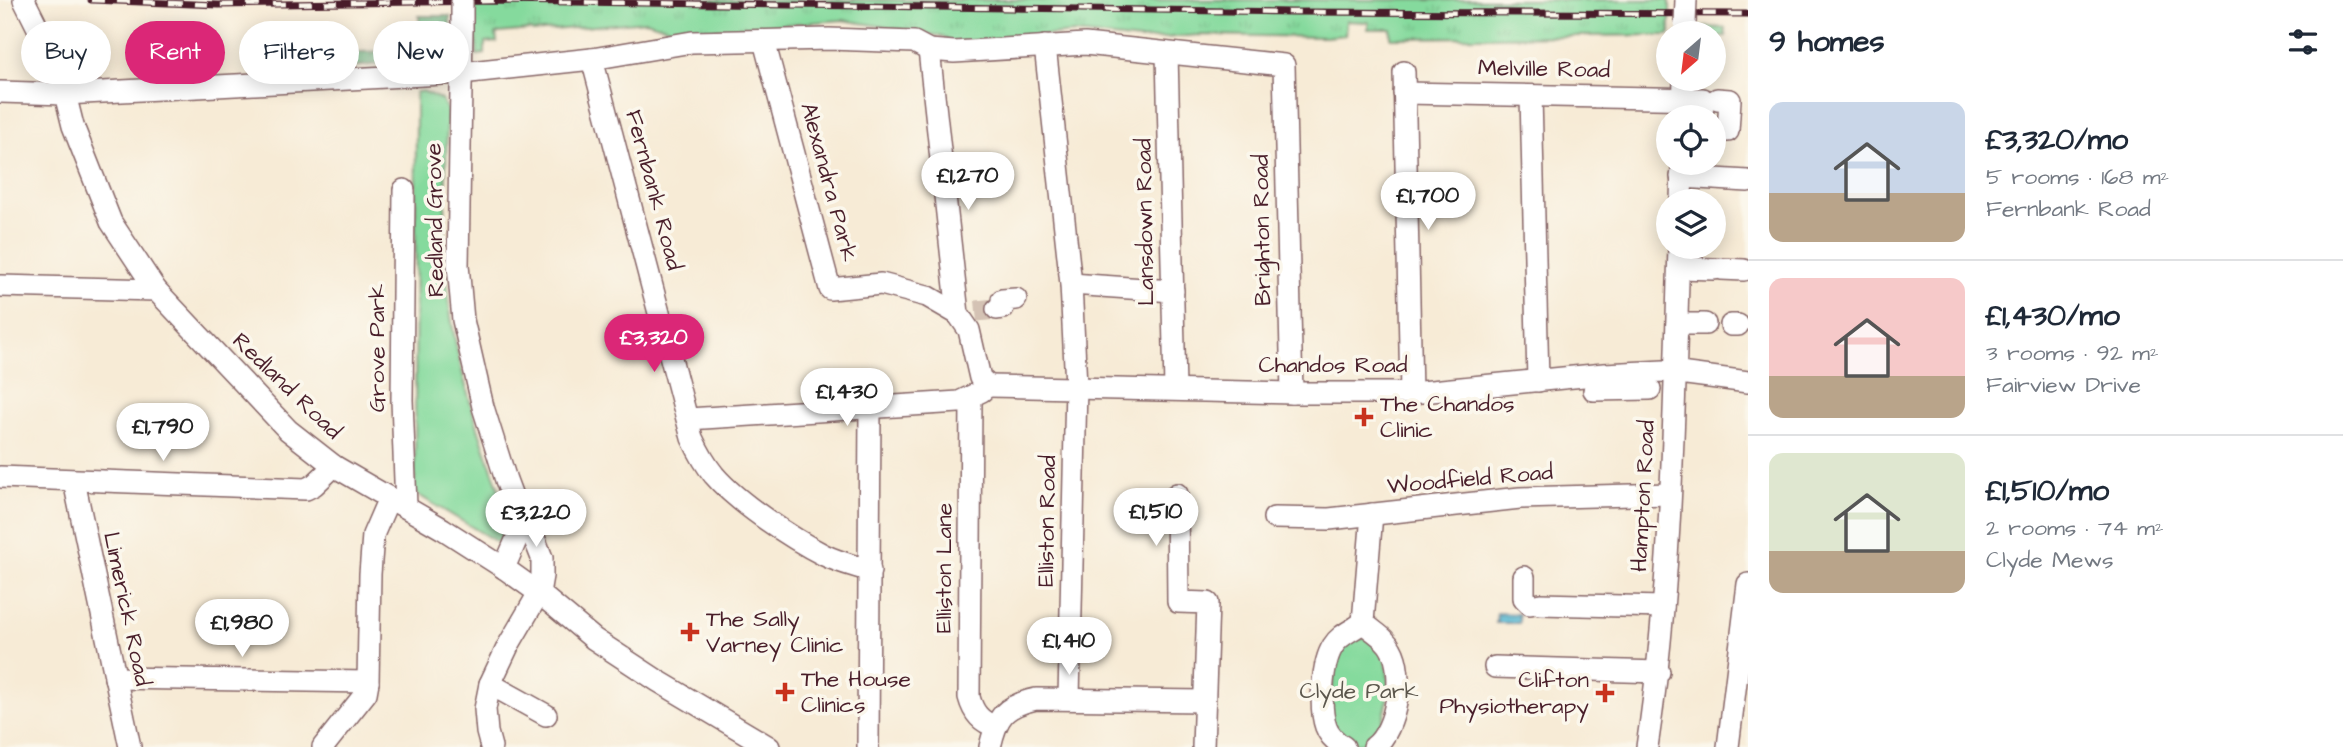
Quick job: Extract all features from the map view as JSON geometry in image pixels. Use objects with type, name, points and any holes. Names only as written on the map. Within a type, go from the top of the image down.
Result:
[{"type":"street","name":"Redland Road","points":[[24,0],[53,58],[65,93],[72,126],[111,222],[156,290],[288,430],[334,466],[504,568],[594,639],[657,681],[769,747]]},
{"type":"street","name":"Redland Grove","points":[[462,0],[462,21]]},
{"type":"street","points":[[1685,21],[1686,0]]},
{"type":"street","points":[[469,72],[593,60],[692,42],[829,39],[914,42],[929,50],[954,52],[1085,44],[1167,53]]},
{"type":"street","name":"Alexandra Park","points":[[764,41],[830,289],[881,284],[982,310]]},
{"type":"street","name":"Elliston Road","points":[[1045,46],[1071,284],[1076,387],[1069,698]]},
{"type":"street","points":[[929,50],[982,310],[969,330],[980,377],[980,391]]},
{"type":"street","name":"Brighton Road","points":[[1167,53],[1284,65],[1292,393]]},
{"type":"street","name":"Lansdown Road","points":[[1167,53],[1175,389]]},
{"type":"street","name":"Fernbank Road","points":[[593,60],[692,438],[700,455],[731,492],[775,525],[824,555],[870,571]]},
{"type":"street","points":[[0,92],[65,93],[373,77]]},
{"type":"street","name":"Melville Road","points":[[1411,393],[1404,82],[1656,106]]},
{"type":"street","name":"Redland Grove","points":[[461,84],[458,265],[463,320],[483,407],[519,515],[531,530],[542,558],[539,593]]},
{"type":"street","points":[[1531,96],[1538,380]]},
{"type":"street","points":[[1712,175],[1748,181]]},
{"type":"street","name":"Grove Park","points":[[397,503],[402,400],[404,190]]},
{"type":"street","name":"Hampton Road","points":[[1647,747],[1659,672],[1670,494],[1679,259]]},
{"type":"street","points":[[1679,268],[1744,270]]},
{"type":"street","points":[[1071,284],[1173,291]]},
{"type":"street","points":[[0,286],[156,290]]},
{"type":"street","points":[[1677,324],[1705,324]]},
{"type":"street","name":"Chandos Road","points":[[688,419],[959,401],[980,391],[1076,387],[1292,393],[1411,393],[1538,380],[1601,385],[1675,371],[1748,382]]},
{"type":"street","points":[[1601,385],[1650,389]]},
{"type":"street","name":"Elliston Lane","points":[[980,391],[969,697],[992,737]]},
{"type":"street","points":[[868,747],[870,406]]},
{"type":"street","points":[[0,477],[306,489],[334,466]]},
{"type":"street","name":"Limerick Road","points":[[74,481],[130,747]]},
{"type":"street","points":[[1177,494],[1178,602],[1208,603],[1203,747]]},
{"type":"street","name":"Woodfield Road","points":[[1274,518],[1329,519],[1520,498],[1670,494]]},
{"type":"street","points":[[323,747],[363,698],[368,682],[373,535],[397,503]]},
{"type":"street","points":[[1363,622],[1372,514]]},
{"type":"street","name":"Redland Grove","points":[[504,568],[517,538],[519,515]]},
{"type":"street","points":[[1524,577],[1524,598],[1535,604],[1663,607]]},
{"type":"street","points":[[1728,747],[1748,584]]},
{"type":"street","points":[[491,747],[485,709],[490,684],[508,646],[539,593]]},
{"type":"street","points":[[1344,747],[1331,736],[1324,722],[1325,674],[1331,648],[1343,634],[1363,622]]},
{"type":"street","points":[[1363,622],[1390,645],[1396,666],[1392,721],[1385,736],[1374,747]]},
{"type":"street","points":[[1495,667],[1659,672]]},
{"type":"street","points":[[115,678],[368,682]]},
{"type":"street","points":[[490,684],[547,715]]},
{"type":"street","points":[[992,737],[1002,715],[1016,703],[1036,699],[1204,701]]},
{"type":"green space","points":[[475,0],[1670,0],[1670,21],[1656,21],[1656,35],[1391,38],[1391,29],[1368,29],[1368,22],[1346,21],[1345,35],[1325,37],[1199,35],[1140,40],[1075,33],[954,43],[940,36],[843,20],[682,32],[646,21],[499,33],[496,34],[497,42],[485,43],[485,54],[477,55]]},
{"type":"green space","points":[[419,16],[450,16],[450,21],[419,21]]},
{"type":"green space","points":[[359,52],[373,52],[373,65],[359,66]]},
{"type":"green space","points":[[423,91],[442,100],[447,110],[445,248],[448,293],[464,380],[510,521],[511,531],[505,541],[497,542],[415,493],[416,92]]},
{"type":"green space","name":"Clyde Park","points":[[1356,638],[1378,644],[1384,657],[1388,683],[1388,698],[1381,725],[1374,735],[1360,744],[1350,742],[1331,723],[1330,713],[1336,654]]},
{"type":"water","points":[[1497,613],[1519,614],[1519,623],[1496,623]]},
{"type":"tunnel","points":[[976,311],[997,309]]},
{"type":"railway","points":[[91,0],[218,5],[491,1],[1290,12],[1748,14]]},
{"type":"place","name":"The Chandos Clinic","points":[[1364,417]]},
{"type":"place","name":"The Sally Varney Clinic","points":[[690,632]]},
{"type":"place","name":"The House Clinics","points":[[785,692]]},
{"type":"place","name":"Clifton Physiotherapy","points":[[1605,693]]}]
